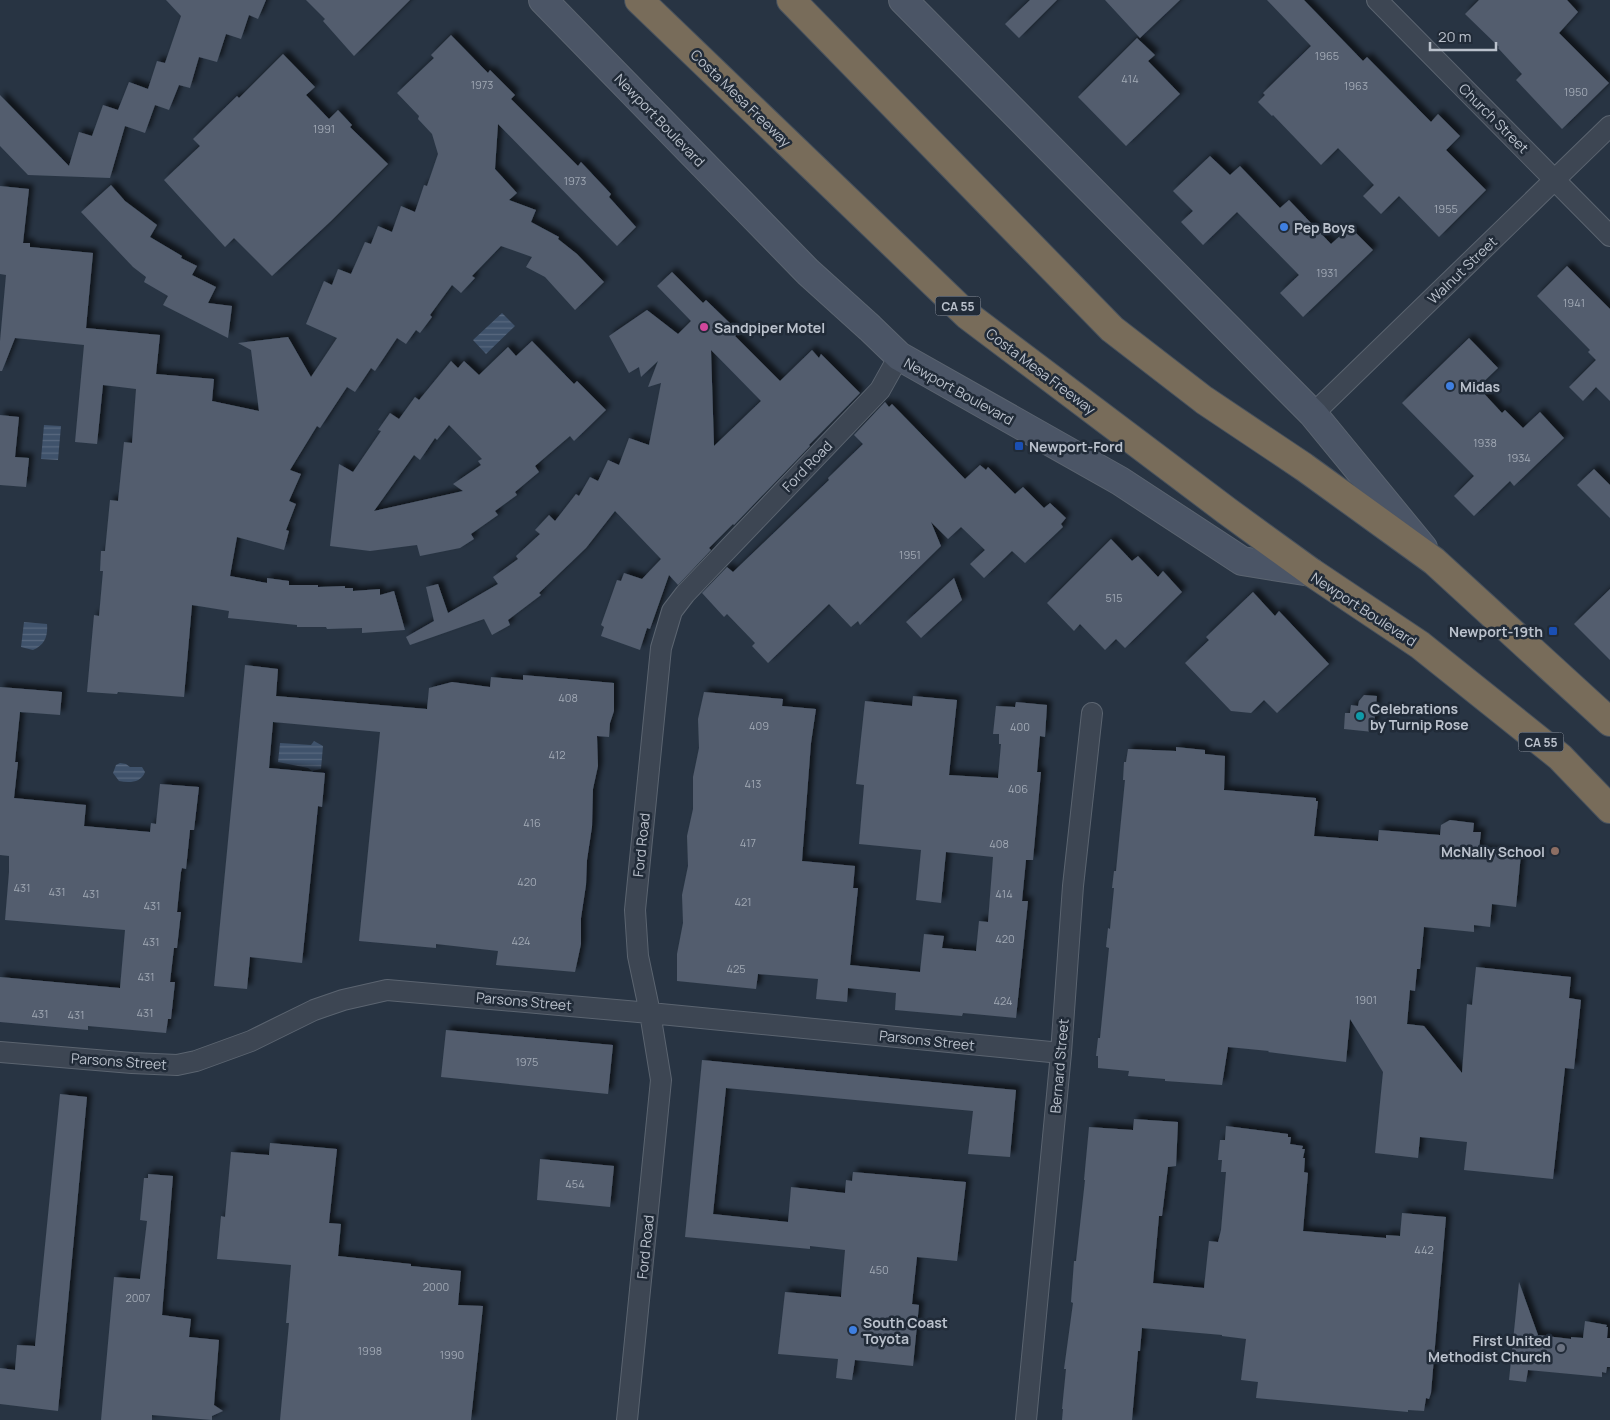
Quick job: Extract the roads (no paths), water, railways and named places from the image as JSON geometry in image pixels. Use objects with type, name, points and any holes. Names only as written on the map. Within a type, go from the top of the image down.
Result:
[{"type":"highway","name":"Costa Mesa Freeway","points":[[639,0],[967,315],[1311,572]]},
{"type":"highway","points":[[791,0],[1112,329],[1204,400],[1304,467],[1434,561],[1610,722]]},
{"type":"highway","name":"Newport Boulevard","points":[[1311,572],[1420,645],[1560,757],[1610,809]]},
{"type":"main road","name":"Newport Boulevard","points":[[543,0],[808,272],[899,356],[1120,481],[1242,561],[1311,572]]},
{"type":"main road","points":[[904,0],[1313,414],[1434,561]]},
{"type":"street","name":"Church Street","points":[[1377,0],[1610,236]]},
{"type":"street","name":"Walnut Street","points":[[1313,414],[1610,126]]},
{"type":"street","name":"Ford Road","points":[[627,1420],[661,1080],[638,956],[635,910],[661,648],[672,612],[685,594],[880,390],[899,356]]},
{"type":"street","name":"Bernard Street","points":[[1026,1420],[1061,1053],[1073,886],[1092,713]]},
{"type":"street","name":"Parsons Street","points":[[0,1052],[177,1065],[196,1061],[251,1041],[314,1010],[343,1000],[387,990],[650,1013],[1061,1053]]},
{"type":"water","points":[[502,313],[515,326],[486,354],[473,340]]},
{"type":"water","points":[[44,425],[61,426],[58,460],[41,459]]},
{"type":"water","points":[[24,622],[47,624],[45,640],[33,650],[21,647]]},
{"type":"water","points":[[314,741],[323,746],[321,769],[312,771],[308,768],[278,762],[280,743],[311,745]]},
{"type":"water","points":[[120,763],[130,767],[142,767],[145,772],[138,780],[131,782],[119,781],[113,773],[116,765]]},
{"type":"place","name":"Pep Boys","points":[[1284,227]]},
{"type":"place","name":"Sandpiper Motel","points":[[704,327]]},
{"type":"place","name":"Midas","points":[[1450,386]]},
{"type":"place","name":"Newport-Ford","points":[[1019,446]]},
{"type":"place","name":"Newport-19th","points":[[1553,631]]},
{"type":"place","name":"Celebrations by Turnip Rose","points":[[1360,716]]},
{"type":"place","name":"McNally School","points":[[1555,851]]},
{"type":"place","name":"South Coast Toyota","points":[[853,1330]]},
{"type":"place","name":"First United Methodist Church","points":[[1561,1348]]}]
